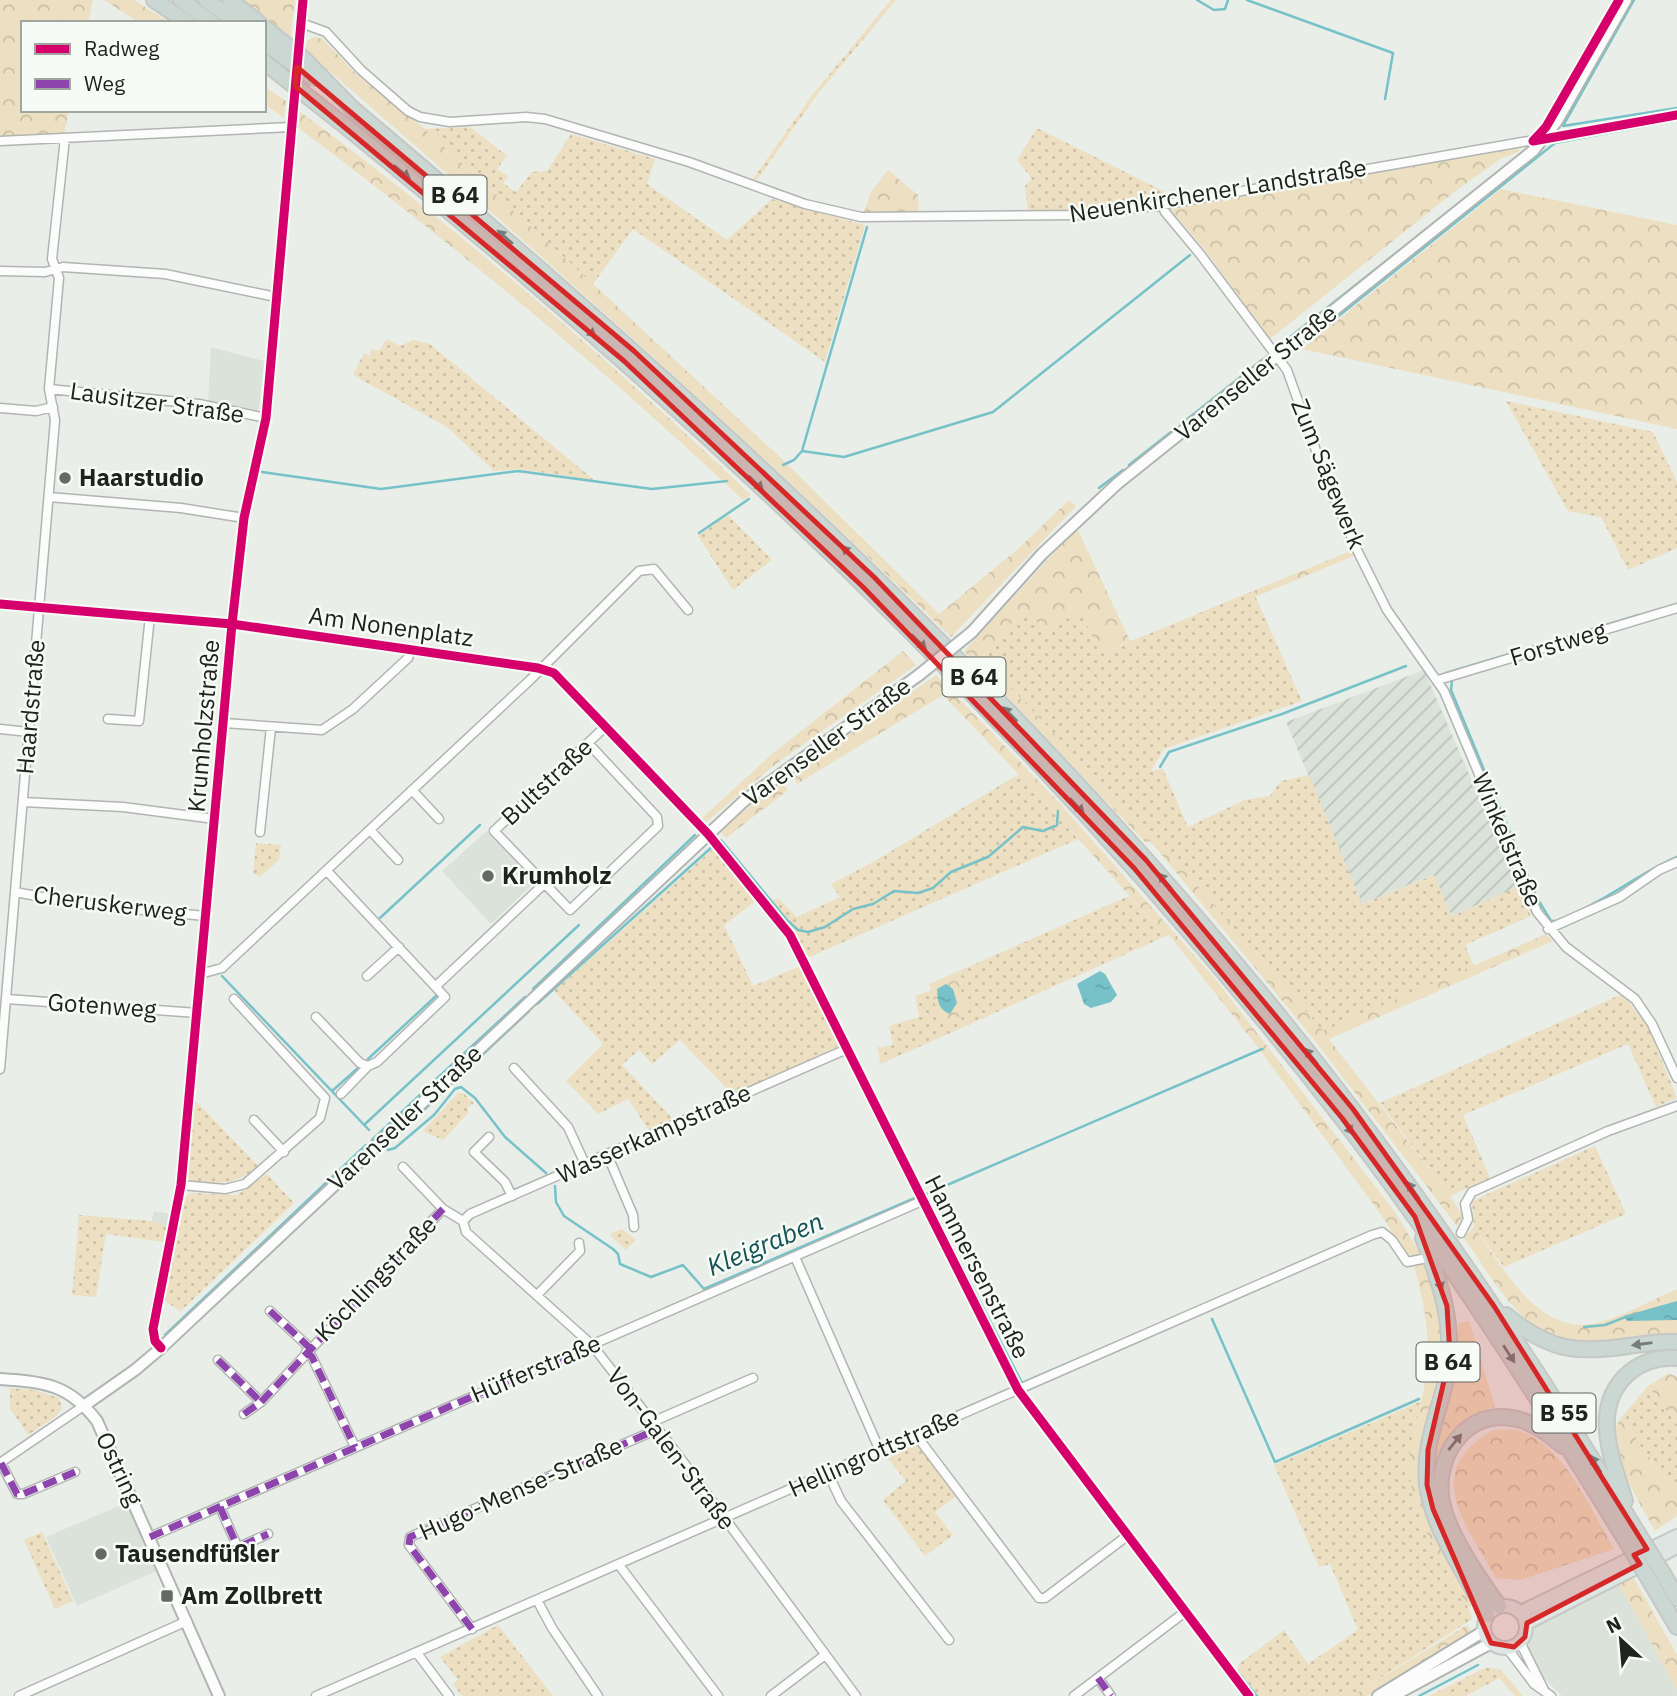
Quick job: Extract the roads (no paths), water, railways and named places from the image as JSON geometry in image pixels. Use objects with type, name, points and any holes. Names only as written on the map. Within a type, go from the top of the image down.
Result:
[{"type":"highway","points":[[154,0],[185,21]]},
{"type":"highway","points":[[181,0],[209,21]]},
{"type":"highway","points":[[206,0],[237,10],[256,21]]},
{"type":"highway","points":[[266,29],[304,60],[353,108]]},
{"type":"highway","name":"B 64","points":[[266,43],[353,108],[634,351],[874,577],[1027,732],[1146,860],[1271,1006],[1390,1158],[1494,1306],[1535,1338],[1570,1349],[1594,1350],[1677,1342]]},
{"type":"highway","name":"B 64","points":[[266,64],[349,129],[624,361],[853,577],[1017,741],[1134,868],[1251,1005],[1415,1217],[1438,1276],[1449,1329],[1446,1382],[1428,1450],[1429,1492],[1437,1518],[1487,1615]]},
{"type":"highway","name":"B 64","points":[[266,74],[349,129]]},
{"type":"highway","name":"B 55","points":[[1415,1217],[1482,1312],[1573,1453],[1631,1531]]},
{"type":"highway","name":"B 55","points":[[1494,1306],[1631,1531],[1657,1579],[1677,1627]]},
{"type":"highway","name":"B 55","points":[[1631,1531],[1609,1449],[1608,1409],[1617,1387],[1633,1370],[1657,1359],[1677,1358]]},
{"type":"highway","name":"B 55","points":[[1499,1606],[1479,1576],[1442,1506],[1439,1483],[1446,1454],[1467,1429],[1500,1417],[1530,1423],[1573,1453]]},
{"type":"highway","name":"B 55","points":[[1657,1579],[1677,1598]]},
{"type":"main road","name":"Varenseller Straße","points":[[85,1405],[161,1348],[708,834],[782,771],[919,675],[972,632],[1088,508],[1521,162],[1545,139],[1626,0]]},
{"type":"main road","name":"Ostring","points":[[0,1379],[49,1385],[85,1405],[103,1433],[219,1696]]},
{"type":"main road","points":[[1524,1618],[1677,1536]]},
{"type":"main road","points":[[1524,1618],[1677,1547]]},
{"type":"main road","points":[[1507,1605],[1524,1618],[1520,1642],[1507,1648],[1491,1643],[1484,1630],[1487,1615],[1499,1606],[1507,1605]]},
{"type":"main road","points":[[1378,1696],[1484,1630]]},
{"type":"main road","points":[[1393,1696],[1491,1643]]},
{"type":"street","name":"Krumholzstraße","points":[[161,1348],[155,1341],[153,1329],[181,1185],[232,624],[244,518],[265,418],[303,0]]},
{"type":"street","name":"Neuenkirchener Landstraße","points":[[301,23],[326,32],[361,70],[408,111],[420,117],[450,122],[526,117],[545,119],[861,218],[1080,215],[1162,205],[1677,114]]},
{"type":"street","points":[[0,141],[291,127]]},
{"type":"street","name":"Haardstraße","points":[[0,1069],[7,999],[5,960],[15,892],[55,421],[49,389],[58,278],[51,259],[65,138]]},
{"type":"street","name":"Zum Sägewerk","points":[[1162,205],[1287,370],[1328,484],[1387,610],[1438,680]]},
{"type":"street","points":[[0,271],[164,274],[276,297]]},
{"type":"street","name":"Lausitzer Straße","points":[[49,389],[199,404],[265,418]]},
{"type":"street","points":[[0,408],[36,411],[53,407]]},
{"type":"street","points":[[49,497],[181,508],[244,518]]},
{"type":"street","points":[[200,974],[222,968],[327,871],[639,571],[654,569],[688,610]]},
{"type":"street","name":"Am Nonenplatz","points":[[0,604],[232,624],[538,668],[554,673],[708,834]]},
{"type":"street","name":"Forstweg","points":[[1438,680],[1677,608]]},
{"type":"street","points":[[108,719],[139,721],[150,617]]},
{"type":"street","points":[[224,723],[314,731],[329,727],[408,658],[411,650]]},
{"type":"street","name":"Winkelstraße","points":[[1438,680],[1537,912],[1548,929],[1566,947],[1635,999],[1652,1024],[1677,1078]]},
{"type":"street","name":"Bultstraße","points":[[543,885],[494,831],[607,726]]},
{"type":"street","points":[[260,832],[271,727]]},
{"type":"street","points":[[0,729],[29,732]]},
{"type":"street","points":[[436,986],[543,885],[570,910],[658,826],[657,817],[588,743]]},
{"type":"street","points":[[412,790],[439,819]]},
{"type":"street","points":[[23,803],[123,807],[215,819]]},
{"type":"street","points":[[370,830],[398,860]]},
{"type":"street","name":"Hammersenstraße","points":[[708,834],[786,930],[1018,1390],[1249,1696]]},
{"type":"street","points":[[1548,929],[1620,898],[1659,870],[1677,862]]},
{"type":"street","points":[[327,871],[446,997],[377,1062],[368,1066],[341,1094]]},
{"type":"street","name":"Cheruskerweg","points":[[15,892],[106,908],[205,916]]},
{"type":"street","points":[[367,976],[399,947]]},
{"type":"street","name":"Gotenweg","points":[[7,999],[197,1013]]},
{"type":"street","points":[[181,1185],[237,1188],[253,1179],[320,1118],[325,1098],[234,999]]},
{"type":"street","points":[[316,1017],[360,1063],[368,1066]]},
{"type":"street","name":"Wasserkampstraße","points":[[463,1221],[470,1214],[847,1049]]},
{"type":"street","points":[[514,1068],[568,1127],[585,1164]]},
{"type":"street","points":[[1461,1233],[1468,1219],[1465,1204],[1472,1192],[1608,1131],[1677,1106]]},
{"type":"street","points":[[254,1120],[284,1152]]},
{"type":"street","points":[[489,1138],[474,1152],[505,1182],[512,1196]]},
{"type":"street","points":[[607,1154],[633,1216],[634,1227]]},
{"type":"street","name":"Von-Galen-Straße","points":[[402,1167],[443,1209],[463,1221],[467,1232],[592,1345],[655,1425],[856,1696]]},
{"type":"street","name":"Hüfferstraße","points":[[150,1537],[922,1201]]},
{"type":"street","name":"Köchlingstraße","points":[[244,1414],[261,1402],[443,1209]]},
{"type":"street","name":"Hellingrottstraße","points":[[316,1696],[1372,1235],[1382,1232],[1387,1235],[1407,1262],[1422,1259]]},
{"type":"street","points":[[538,1294],[580,1251],[579,1243]]},
{"type":"street","points":[[795,1257],[880,1451]]},
{"type":"street","name":"Köchlingstraße","points":[[270,1311],[308,1350]]},
{"type":"street","points":[[308,1350],[355,1447]]},
{"type":"street","points":[[218,1360],[261,1402]]},
{"type":"street","points":[[655,1425],[753,1378]]},
{"type":"street","name":"Varenseller Straße","points":[[1,1463],[85,1405]]},
{"type":"street","name":"Hugo-Mense-Straße","points":[[472,1629],[408,1545],[410,1537],[655,1425]]},
{"type":"street","points":[[916,1435],[1039,1598],[1045,1598],[1127,1536]]},
{"type":"street","points":[[1,1463],[17,1494],[23,1494],[75,1472]]},
{"type":"street","points":[[828,1473],[841,1501],[949,1640]]},
{"type":"street","points":[[220,1507],[238,1548]]},
{"type":"street","points":[[223,1554],[268,1534]]},
{"type":"street","points":[[618,1565],[719,1696]]},
{"type":"street","points":[[537,1600],[552,1629],[598,1696]]},
{"type":"street","points":[[1074,1696],[1185,1612]]},
{"type":"street","points":[[19,1696],[187,1621]]},
{"type":"street","points":[[1520,1642],[1549,1694]]},
{"type":"street","points":[[1507,1648],[1528,1676],[1549,1694]]},
{"type":"street","points":[[418,1653],[449,1696]]},
{"type":"street","points":[[771,1696],[825,1655]]},
{"type":"street","points":[[1098,1678],[1111,1696]]},
{"type":"water","points":[[1100,971],[1105,974],[1117,995],[1111,1002],[1091,1008],[1084,1004],[1077,984]]},
{"type":"water","points":[[946,984],[953,989],[957,1003],[950,1014],[941,1007],[938,998],[937,989]]},
{"type":"water","points":[[1677,1301],[1677,1320],[1627,1321],[1624,1316]]},
{"type":"waterway","points":[[1197,0],[1214,10],[1225,9],[1228,0]]},
{"type":"waterway","points":[[1247,0],[1393,53],[1385,99]]},
{"type":"waterway","points":[[1579,63],[1615,0]]},
{"type":"waterway","points":[[1634,0],[1563,126],[1677,108]]},
{"type":"waterway","points":[[1311,338],[1555,143],[1677,120]]},
{"type":"waterway","points":[[1280,345],[1472,193]]},
{"type":"waterway","points":[[783,465],[794,460],[802,451],[867,227]]},
{"type":"waterway","points":[[802,451],[844,457],[993,412],[1190,255]]},
{"type":"waterway","points":[[1181,424],[1262,360]]},
{"type":"waterway","points":[[1129,465],[1171,432]]},
{"type":"waterway","points":[[1099,488],[1123,470]]},
{"type":"waterway","points":[[262,472],[381,489],[518,471],[652,489],[727,481]]},
{"type":"waterway","points":[[699,533],[749,499]]},
{"type":"waterway","points":[[1446,673],[1639,615]]},
{"type":"waterway","points":[[1160,767],[1169,752],[1282,714],[1406,666]]},
{"type":"waterway","points":[[1452,681],[1451,690],[1537,898],[1551,921],[1557,921]]},
{"type":"waterway","points":[[721,840],[787,920],[798,930],[808,932],[825,927],[853,909],[873,904],[894,891],[918,893],[933,888],[951,872],[988,857],[1023,827],[1043,831],[1057,825],[1058,811]]},
{"type":"waterway","points":[[380,918],[480,825]]},
{"type":"waterway","points":[[533,989],[695,835]]},
{"type":"waterway","points":[[537,1004],[712,847]]},
{"type":"waterway","points":[[1579,911],[1677,857]]},
{"type":"waterway","points":[[364,1125],[579,925]]},
{"type":"waterway","name":"Kleigraben","points":[[222,976],[369,1130]]},
{"type":"waterway","points":[[368,1059],[436,996]]},
{"type":"waterway","points":[[430,1085],[525,997]]},
{"type":"waterway","points":[[393,1139],[529,1011]]},
{"type":"waterway","name":"Kleigraben","points":[[924,1195],[1262,1049]]},
{"type":"waterway","points":[[332,1091],[358,1068]]},
{"type":"waterway","name":"Kleigraben","points":[[384,1145],[388,1150],[395,1148],[434,1115],[455,1089],[461,1087],[475,1098],[505,1137],[546,1173]]},
{"type":"waterway","points":[[372,1140],[422,1093]]},
{"type":"waterway","points":[[165,1335],[366,1145]]},
{"type":"waterway","name":"Kleigraben","points":[[555,1186],[556,1202],[564,1216],[613,1249],[618,1254],[620,1264],[651,1277],[683,1265],[704,1289],[915,1198]]},
{"type":"waterway","name":"Kleigraben","points":[[929,1203],[1022,1383],[1157,1325]]},
{"type":"waterway","name":"Kleigraben","points":[[1584,1327],[1605,1325],[1628,1316]]},
{"type":"waterway","name":"Kleigraben","points":[[1212,1319],[1275,1462],[1419,1399]]},
{"type":"waterway","points":[[1189,1611],[1228,1660]]},
{"type":"waterway","points":[[1419,1696],[1478,1665]]},
{"type":"waterway","points":[[1236,1670],[1257,1696]]},
{"type":"place","name":"Haarstudio","points":[[65,478]]},
{"type":"place","name":"Krumholz","points":[[488,876]]},
{"type":"place","name":"Tausendfüßler","points":[[101,1554]]},
{"type":"place","name":"Am Zollbrett","points":[[167,1596]]}]
